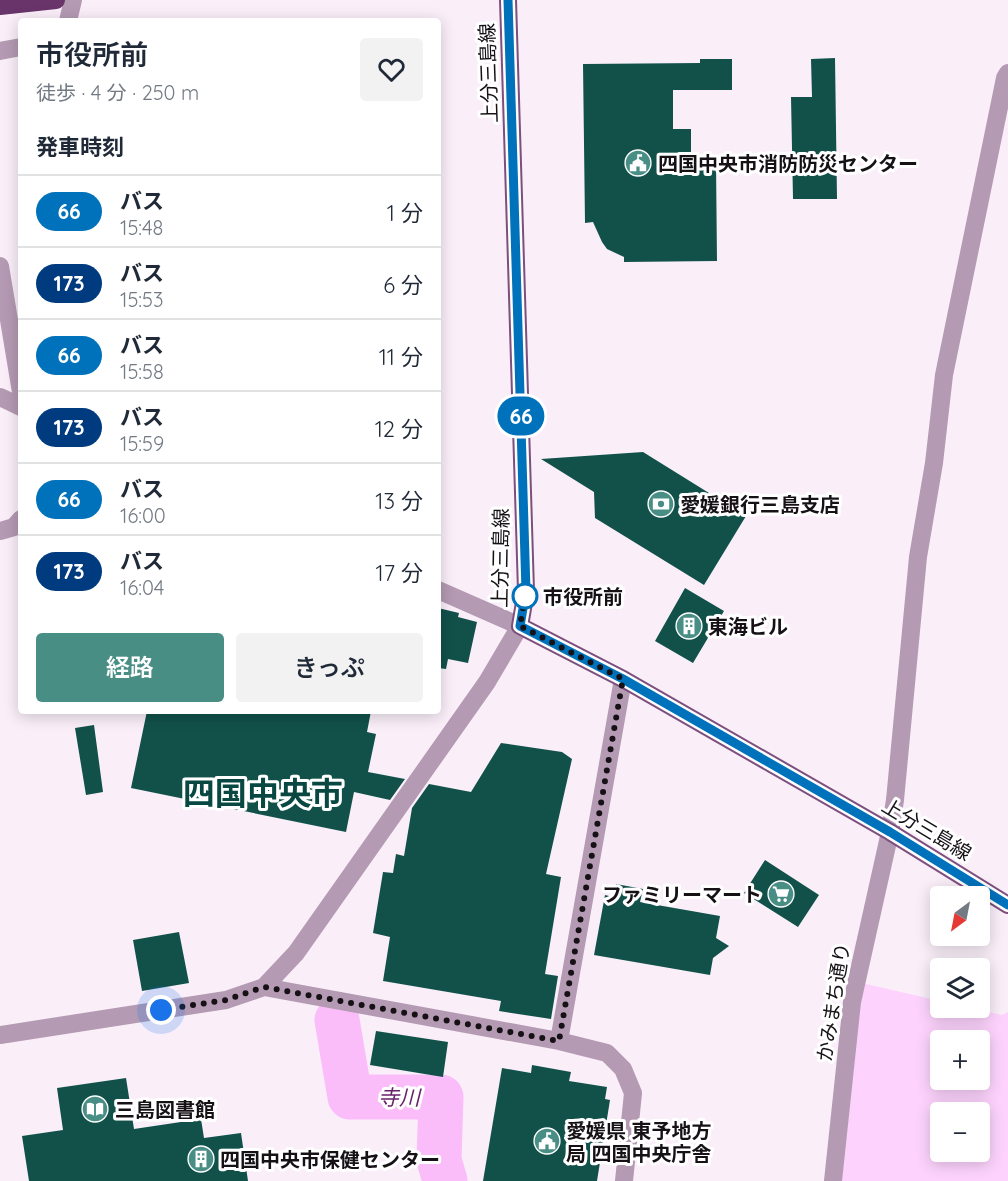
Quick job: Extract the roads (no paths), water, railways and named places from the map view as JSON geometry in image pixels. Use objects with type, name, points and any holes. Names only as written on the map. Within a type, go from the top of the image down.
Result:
[{"type":"highway","points":[[0,6],[56,0]]},
{"type":"main road","name":"上分三島線","points":[[508,0],[526,591],[520,626],[623,679],[890,832],[1008,905]]},
{"type":"street","points":[[69,18],[73,0]]},
{"type":"street","points":[[0,51],[18,48]]},
{"type":"street","name":"かみまち通り","points":[[833,1181],[852,1002],[895,800],[918,557],[934,463],[944,375],[1005,78],[1008,73]]},
{"type":"street","points":[[0,266],[18,374]]},
{"type":"street","points":[[0,398],[18,406]]},
{"type":"street","points":[[0,531],[14,527],[18,522]]},
{"type":"street","points":[[0,1035],[226,1000],[264,987],[297,953],[488,682],[520,626],[441,591]]},
{"type":"street","points":[[559,1041],[623,679]]},
{"type":"street","points":[[264,987],[559,1041],[607,1053],[623,1069],[633,1093],[624,1181]]},
{"type":"waterway","name":"寺川","points":[[337,1020],[350,1097],[441,1097],[439,1160],[445,1181]]},
{"type":"place","name":"四国中央市消防防災センター","points":[[638,163]]},
{"type":"place","name":"愛媛銀行三島支店","points":[[661,504]]},
{"type":"place","name":"市役所前","points":[[525,596]]},
{"type":"place","name":"東海ビル","points":[[689,626]]},
{"type":"place","name":"ファミリーマート","points":[[781,894]]},
{"type":"place","name":"三島図書館","points":[[95,1109]]},
{"type":"place","name":"愛媛県 東予地方 局 四国中央庁舎","points":[[547,1141]]},
{"type":"place","name":"四国中央市保健センター","points":[[201,1159]]},
{"type":"district","name":"四国中央市","points":[[263,793]]}]
